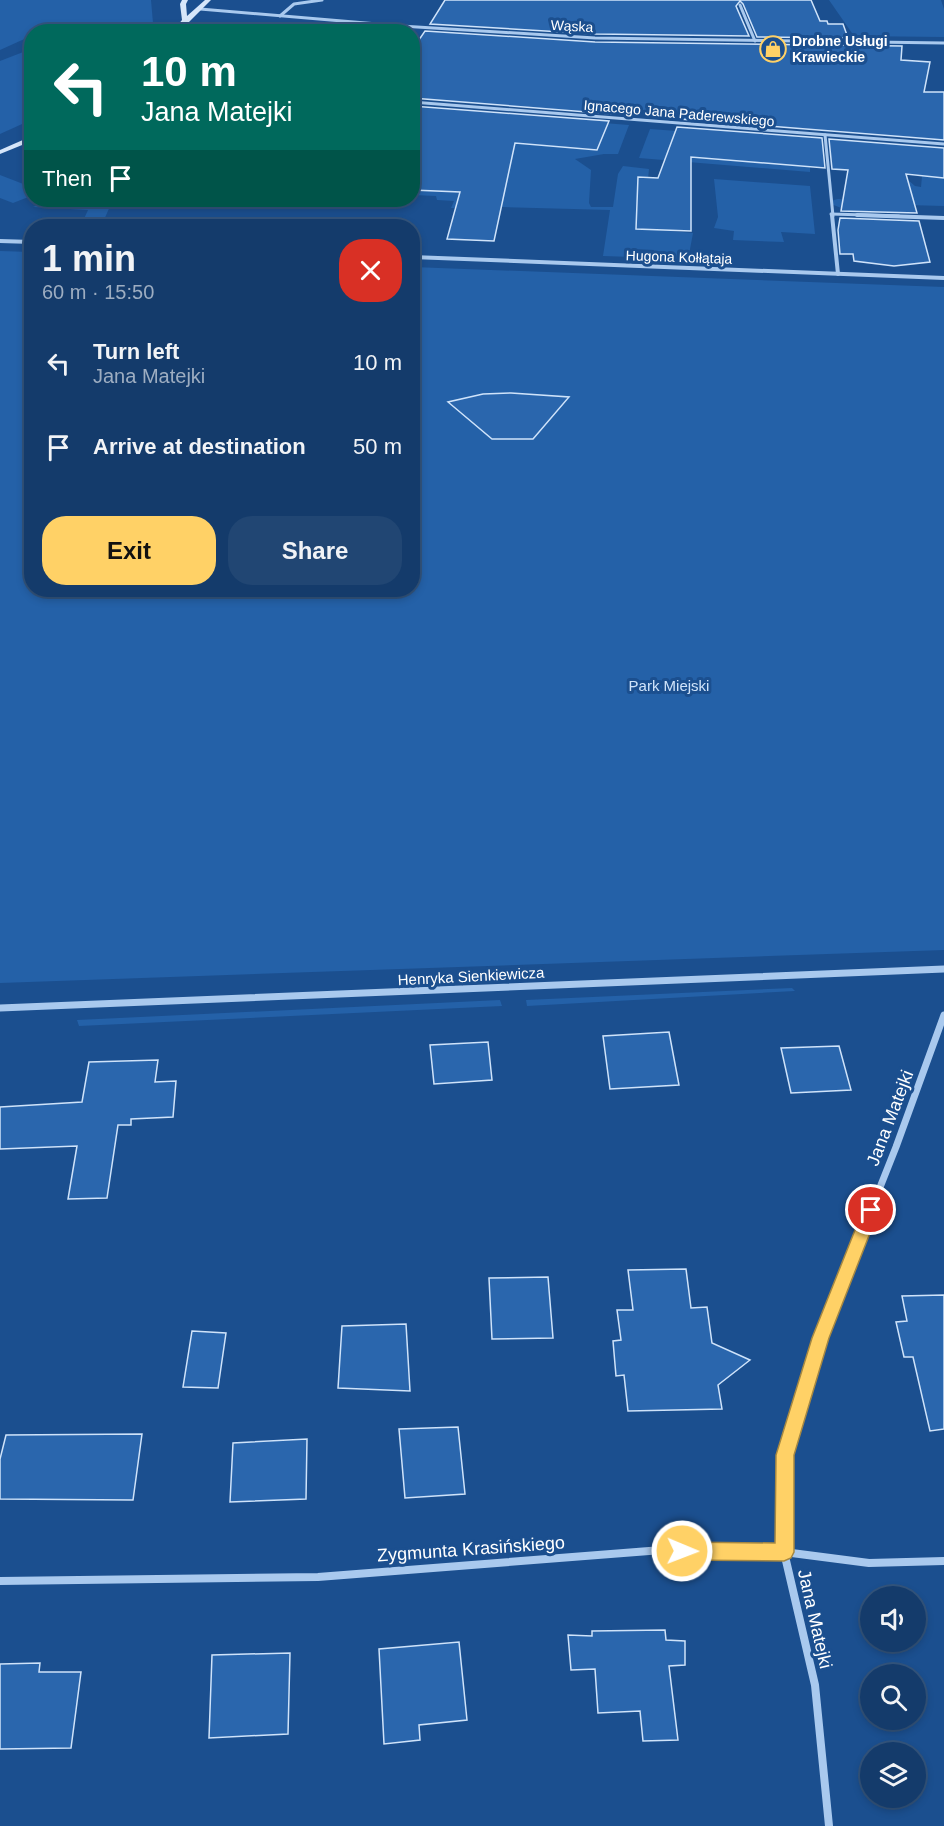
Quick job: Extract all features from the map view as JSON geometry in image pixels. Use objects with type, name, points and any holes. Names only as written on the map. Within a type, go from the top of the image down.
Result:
[{"type":"street","points":[[184,19],[185,0]]},
{"type":"street","points":[[181,24],[208,0]]},
{"type":"street","points":[[280,16],[294,4],[322,0]]},
{"type":"street","points":[[740,5],[755,41]]},
{"type":"street","name":"Wąska","points":[[200,9],[388,24]]},
{"type":"street","name":"Wąska","points":[[420,26],[550,36],[944,43]]},
{"type":"street","name":"Ignacego Jana Paderewskiego","points":[[420,103],[944,144]]},
{"type":"street","points":[[825,135],[838,274]]},
{"type":"street","points":[[0,152],[24,142]]},
{"type":"street","points":[[831,214],[944,218]]},
{"type":"street","points":[[0,241],[24,242]]},
{"type":"street","name":"Hugona Kołłątaja","points":[[420,257],[944,278]]},
{"type":"street","name":"Henryka Sienkiewicza","points":[[0,1008],[944,969]]},
{"type":"street","name":"Jana Matejki","points":[[830,1826],[815,1685],[784,1552],[785,1455],[820,1338],[896,1147],[944,1015]]},
{"type":"street","name":"Zygmunta Krasińskiego","points":[[0,1581],[318,1577],[662,1550],[784,1552],[869,1563],[944,1561]]},
{"type":"green space","points":[[0,0],[151,0],[152,24],[24,24],[24,39],[0,50]]},
{"type":"green space","points":[[829,0],[941,0],[944,9],[944,37],[854,36]]},
{"type":"green space","points":[[24,52],[24,123],[0,134],[0,61]]},
{"type":"green space","points":[[451,111],[629,125],[618,154],[575,159],[591,170],[589,203],[591,207],[613,207],[618,174],[623,166],[649,169],[646,202],[637,202],[636,228],[693,233],[688,260],[655,258],[654,250],[634,249],[632,257],[603,256],[610,210],[468,206],[451,208],[454,201],[437,200],[436,196],[420,195],[420,175]]},
{"type":"green space","points":[[650,129],[810,141],[810,172],[639,158]]},
{"type":"green space","points":[[0,175],[24,184],[24,199],[13,203],[0,198]]},
{"type":"green space","points":[[922,176],[944,178],[944,206],[907,205],[906,213],[849,211],[831,204],[830,201],[838,199],[906,204],[908,180],[915,186],[921,187]]},
{"type":"green space","points":[[714,179],[810,186],[815,234],[781,232],[784,242],[733,240],[734,231],[714,228],[718,217]]},
{"type":"green space","points":[[33,207],[110,207],[104,219],[84,219],[88,210]]},
{"type":"green space","name":"Park Miejski","points":[[0,251],[24,252],[24,597],[420,597],[420,267],[944,287],[944,950],[0,983]]},
{"type":"green space","points":[[792,988],[795,991],[527,1006],[526,1000]]},
{"type":"green space","points":[[500,1000],[502,1006],[79,1026],[77,1020]]},
{"type":"building","points":[[445,0],[811,0],[820,21],[827,21],[828,24],[843,24],[848,38],[757,37],[740,1],[736,6],[749,36],[595,34],[430,24]]},
{"type":"building","points":[[425,31],[595,42],[902,46],[901,60],[930,62],[924,92],[944,92],[944,140],[680,119],[681,115],[613,110],[612,114],[420,99],[420,38]]},
{"type":"building","points":[[420,107],[609,121],[597,150],[515,143],[494,241],[447,239],[460,192],[420,190]]},
{"type":"building","points":[[677,127],[822,138],[825,168],[691,157],[691,231],[636,229],[638,177],[658,178]]},
{"type":"building","points":[[829,139],[944,148],[944,178],[906,174],[917,213],[841,211],[848,170],[832,169]]},
{"type":"building","points":[[840,218],[919,221],[930,262],[894,266],[854,261],[853,254],[840,254],[838,230]]},
{"type":"building","points":[[511,393],[569,397],[533,439],[492,439],[448,402],[483,394]]},
{"type":"building","points":[[669,1032],[679,1085],[610,1089],[603,1036]]},
{"type":"building","points":[[488,1042],[492,1080],[434,1084],[430,1045]]},
{"type":"building","points":[[839,1046],[851,1090],[791,1093],[781,1048]]},
{"type":"building","points":[[158,1060],[155,1082],[176,1081],[173,1117],[131,1119],[131,1125],[118,1125],[107,1198],[68,1199],[77,1146],[0,1149],[0,1107],[82,1102],[89,1062]]},
{"type":"building","points":[[686,1269],[691,1308],[707,1307],[712,1343],[750,1360],[718,1385],[722,1409],[628,1411],[624,1375],[616,1376],[613,1341],[621,1340],[617,1310],[633,1310],[628,1270]]},
{"type":"building","points":[[548,1277],[553,1338],[492,1339],[489,1278]]},
{"type":"building","points":[[944,1295],[944,1429],[930,1431],[913,1357],[904,1357],[896,1322],[907,1321],[902,1296]]},
{"type":"building","points":[[406,1324],[410,1391],[338,1388],[342,1326]]},
{"type":"building","points":[[192,1331],[226,1333],[218,1388],[183,1387]]},
{"type":"building","points":[[458,1427],[465,1494],[405,1498],[399,1429]]},
{"type":"building","points":[[142,1434],[133,1500],[0,1499],[0,1459],[6,1435]]},
{"type":"building","points":[[307,1439],[306,1499],[230,1502],[233,1443]]},
{"type":"building","points":[[665,1630],[666,1640],[685,1641],[685,1665],[669,1666],[678,1740],[643,1741],[640,1711],[598,1713],[595,1669],[571,1670],[568,1635],[592,1636],[592,1631]]},
{"type":"building","points":[[459,1642],[467,1720],[419,1725],[420,1740],[384,1744],[379,1649]]},
{"type":"building","points":[[290,1653],[288,1734],[209,1738],[212,1655]]},
{"type":"building","points":[[40,1663],[39,1672],[81,1672],[71,1748],[0,1749],[0,1664]]},
{"type":"place","name":"Drobne Usługi Krawieckie","points":[[773,49]]},
{"type":"route","points":[[682,1551],[784,1552],[785,1455],[820,1338],[871,1210]]}]
